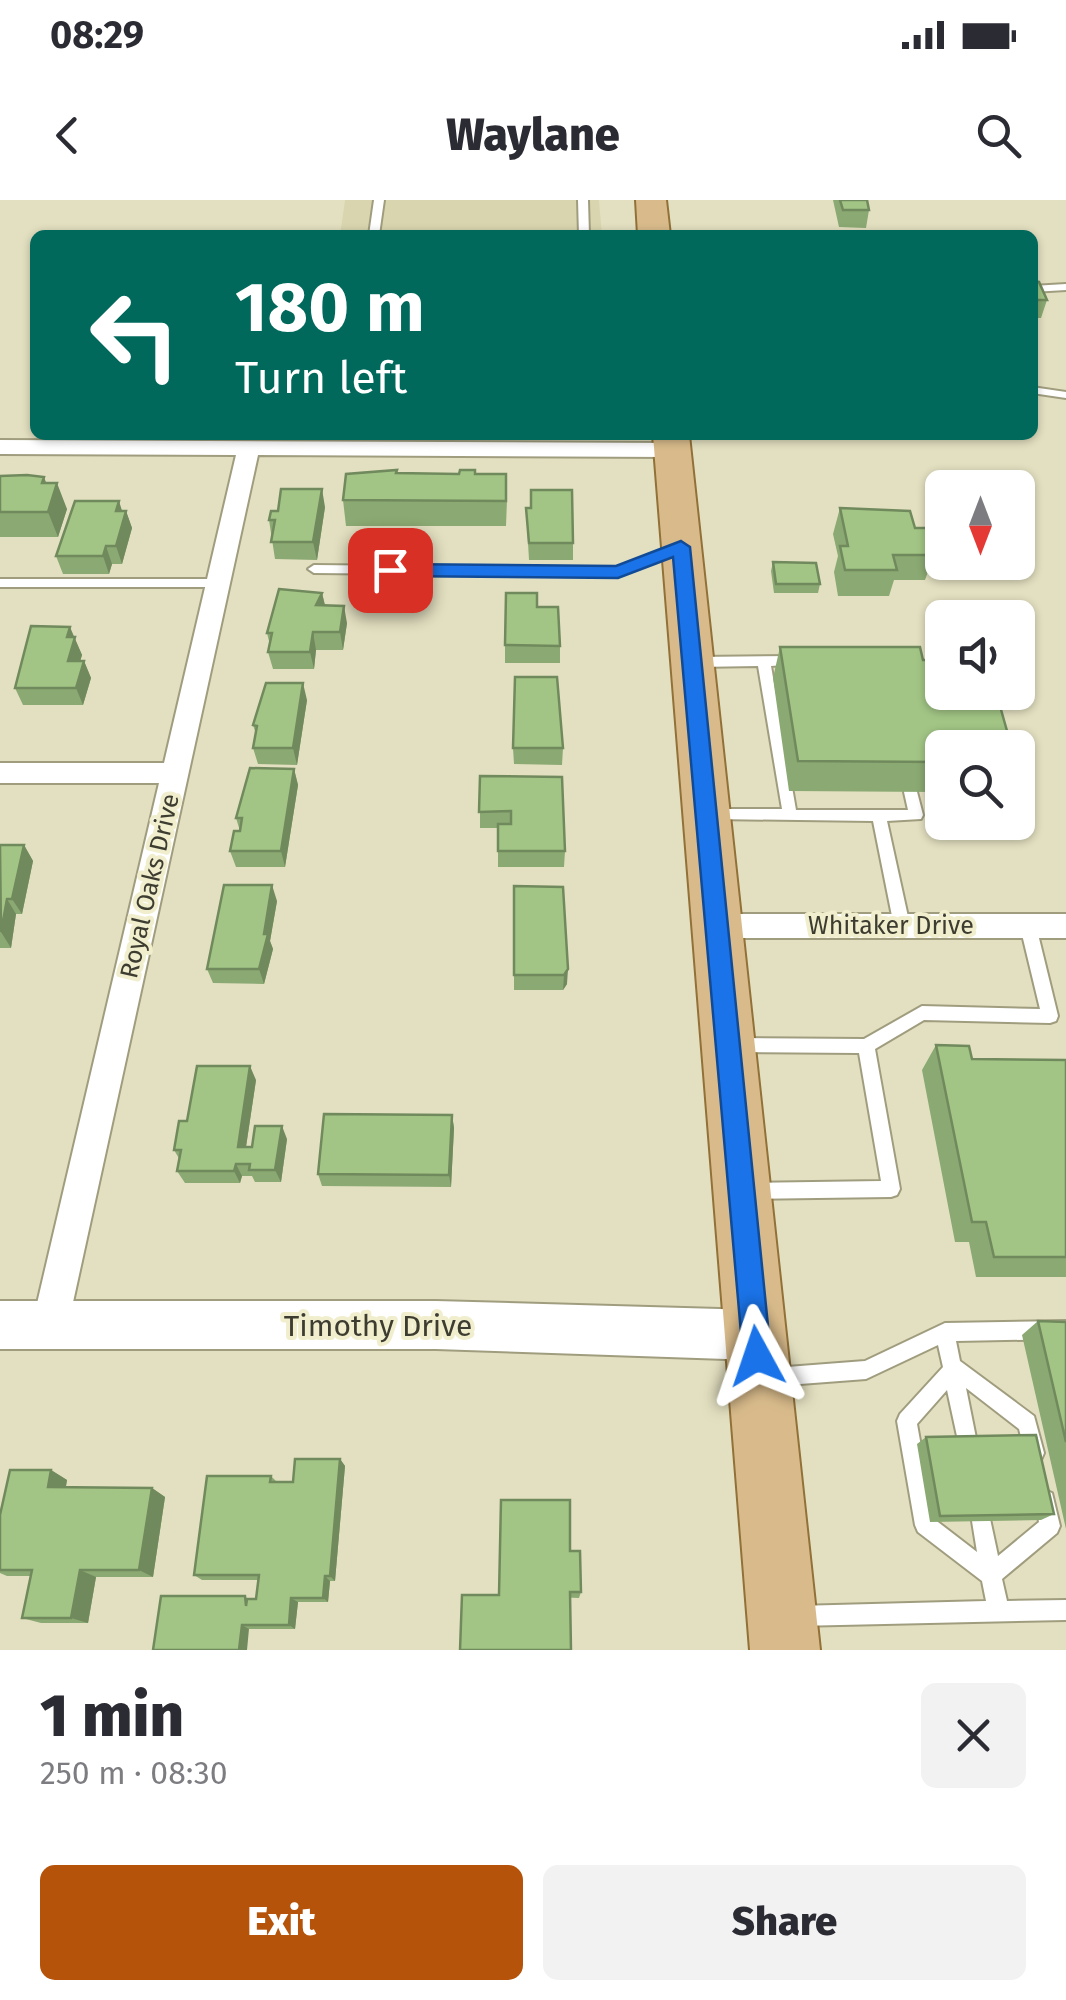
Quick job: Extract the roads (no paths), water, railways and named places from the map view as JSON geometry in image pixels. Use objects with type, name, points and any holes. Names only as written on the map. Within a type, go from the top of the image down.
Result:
[{"type":"main road","points":[[651,200],[654,230]]},
{"type":"main road","points":[[671,442],[783,1633]]},
{"type":"street","points":[[0,448],[671,442]]},
{"type":"street","name":"Royal Oaks Drive","points":[[50,1325],[249,448]]},
{"type":"street","points":[[0,773],[176,772]]},
{"type":"street","name":"Whitaker Drive","points":[[716,926],[1066,926]]},
{"type":"street","name":"Timothy Drive","points":[[0,1325],[436,1325],[757,1356]]},
{"type":"lane","points":[[375,230],[378,200]]},
{"type":"lane","points":[[583,200],[584,230]]},
{"type":"lane","points":[[1038,289],[1066,287]]},
{"type":"lane","points":[[1038,391],[1066,396]]},
{"type":"lane","points":[[314,569],[618,572],[681,547]]},
{"type":"lane","points":[[0,583],[218,583]]},
{"type":"lane","points":[[692,662],[803,661]]},
{"type":"lane","points":[[764,662],[790,815]]},
{"type":"lane","points":[[706,814],[790,815],[852,809],[880,816],[916,815],[911,792]]},
{"type":"lane","points":[[880,816],[902,926]]},
{"type":"lane","points":[[728,1045],[866,1046],[922,1013],[1050,1016],[1028,926]]},
{"type":"lane","points":[[742,1191],[891,1189],[866,1046]]},
{"type":"lane","points":[[757,1356],[866,1370],[945,1332],[1066,1330]]},
{"type":"lane","points":[[945,1332],[967,1444]]},
{"type":"lane","points":[[954,1368],[1027,1423],[1050,1526],[991,1575]]},
{"type":"lane","points":[[954,1368],[907,1420],[925,1525],[991,1575]]},
{"type":"lane","points":[[982,1521],[999,1612]]},
{"type":"lane","points":[[783,1633],[999,1612],[1066,1610]]}]
